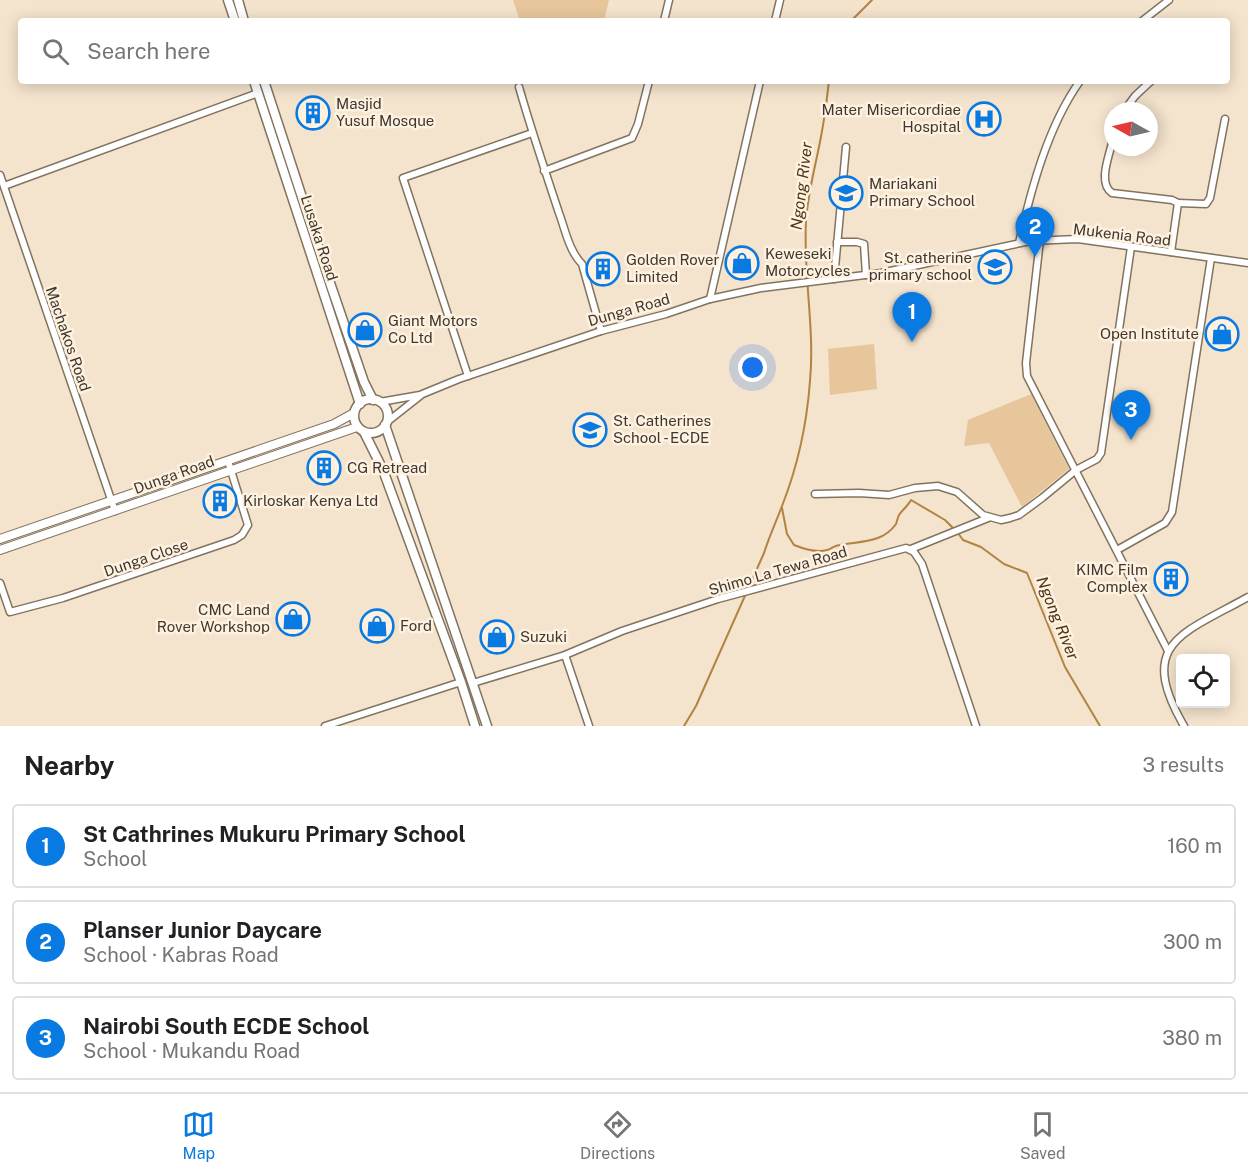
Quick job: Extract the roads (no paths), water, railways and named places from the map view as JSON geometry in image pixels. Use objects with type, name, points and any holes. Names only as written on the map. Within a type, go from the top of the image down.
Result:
[{"type":"main road","points":[[228,0],[234,18]]},
{"type":"main road","points":[[238,0],[243,18]]},
{"type":"main road","name":"Lusaka Road","points":[[255,84],[360,404]]},
{"type":"main road","name":"Lusaka Road","points":[[265,84],[364,382],[376,401]]},
{"type":"main road","points":[[475,726],[383,470],[354,413],[360,404],[376,401],[387,411],[386,424],[487,726]]},
{"type":"main road","points":[[361,429],[375,433],[386,424]]},
{"type":"street","points":[[665,18],[669,0]]},
{"type":"street","points":[[776,18],[780,0]]},
{"type":"street","points":[[1146,18],[1169,0]]},
{"type":"street","points":[[544,171],[632,138],[648,84]]},
{"type":"street","points":[[710,299],[759,84]]},
{"type":"street","points":[[1019,243],[1031,196],[1056,122],[1078,84]]},
{"type":"street","points":[[1131,102],[1148,84]]},
{"type":"street","points":[[519,87],[544,171],[575,257],[582,264],[601,331]]},
{"type":"street","points":[[4,186],[258,93]]},
{"type":"street","points":[[1110,156],[1104,183],[1112,193],[1172,200],[1178,203],[1206,204],[1210,198],[1225,119]]},
{"type":"street","points":[[468,376],[403,178],[532,133]]},
{"type":"street","points":[[834,279],[846,147]]},
{"type":"street","name":"Machakos Road","points":[[0,175],[115,511]]},
{"type":"street","points":[[1171,252],[1178,203]]},
{"type":"street","name":"Mukenia Road","points":[[710,299],[761,288],[866,275],[1040,240],[1078,239],[1248,263]]},
{"type":"street","points":[[1040,240],[1026,370],[1168,651]]},
{"type":"street","points":[[837,242],[864,244],[866,275]]},
{"type":"street","name":"Shimo La Tewa Road","points":[[473,683],[565,655],[622,631],[718,600],[900,549],[911,549],[989,517],[1001,520],[1020,515],[1076,470],[1097,459],[1101,453],[1131,247]]},
{"type":"street","points":[[1117,550],[1165,523],[1171,516],[1211,258]]},
{"type":"street","name":"Dunga Road","points":[[376,401],[420,395],[468,376],[601,331],[666,314],[710,299]]},
{"type":"street","name":"Dunga Road","points":[[386,424],[420,395]]},
{"type":"street","name":"Dunga Road","points":[[0,550],[115,511],[334,424],[354,413]]},
{"type":"street","name":"Dunga Road","points":[[0,539],[229,465],[361,429]]},
{"type":"street","name":"Dunga Close","points":[[0,583],[10,612],[63,598],[234,540],[242,535],[248,525],[229,465]]},
{"type":"street","points":[[815,495],[859,493],[889,495],[915,488],[938,486],[957,492],[976,510],[989,517]]},
{"type":"street","points":[[911,549],[922,564],[976,726]]},
{"type":"street","points":[[1184,726],[1164,680],[1164,660],[1168,651],[1179,637],[1247,597],[1248,589]]},
{"type":"street","points":[[565,655],[589,726]]},
{"type":"street","points":[[325,726],[461,682]]},
{"type":"street","points":[[356,717],[360,726]]},
{"type":"waterway","name":"Ngong River","points":[[854,18],[872,0]]},
{"type":"waterway","name":"Ngong River","points":[[684,726],[696,706],[764,553],[801,445],[809,397],[811,361],[806,221],[829,84]]},
{"type":"waterway","name":"Ngong River","points":[[782,508],[787,534],[794,545],[814,551],[823,551],[838,545],[871,540],[885,535],[896,524],[899,515],[911,500],[945,520],[954,529]]},
{"type":"waterway","name":"Ngong River","points":[[958,533],[963,540],[981,547],[1004,564],[1027,573],[1065,667],[1100,726]]},
{"type":"place","name":"Masjid Yusuf Mosque","points":[[313,113]]},
{"type":"place","name":"Mater Misericordiae Hospital","points":[[984,119]]},
{"type":"place","name":"Mariakani Primary School","points":[[846,193]]},
{"type":"place","name":"Planser Junior Daycare","points":[[1035,257]]},
{"type":"place","name":"Keweseki Motorcycles","points":[[742,263]]},
{"type":"place","name":"St. catherine primary school","points":[[995,267]]},
{"type":"place","name":"Golden Rover Limited","points":[[603,269]]},
{"type":"place","name":"Giant Motors Co Ltd","points":[[365,330]]},
{"type":"place","name":"Open Institute","points":[[1222,334]]},
{"type":"place","name":"St Cathrines Mukuru Primary School","points":[[912,342]]},
{"type":"place","name":"St. Catherines School - ECDE","points":[[590,430]]},
{"type":"place","name":"Nairobi South ECDE School","points":[[1131,440]]},
{"type":"place","name":"CG Retread","points":[[324,468]]},
{"type":"place","name":"Kirloskar Kenya Ltd","points":[[220,501]]},
{"type":"place","name":"KIMC Film Complex","points":[[1171,579]]},
{"type":"place","name":"CMC Land Rover Workshop","points":[[293,619]]},
{"type":"place","name":"Ford","points":[[377,626]]},
{"type":"place","name":"Suzuki","points":[[497,637]]}]
